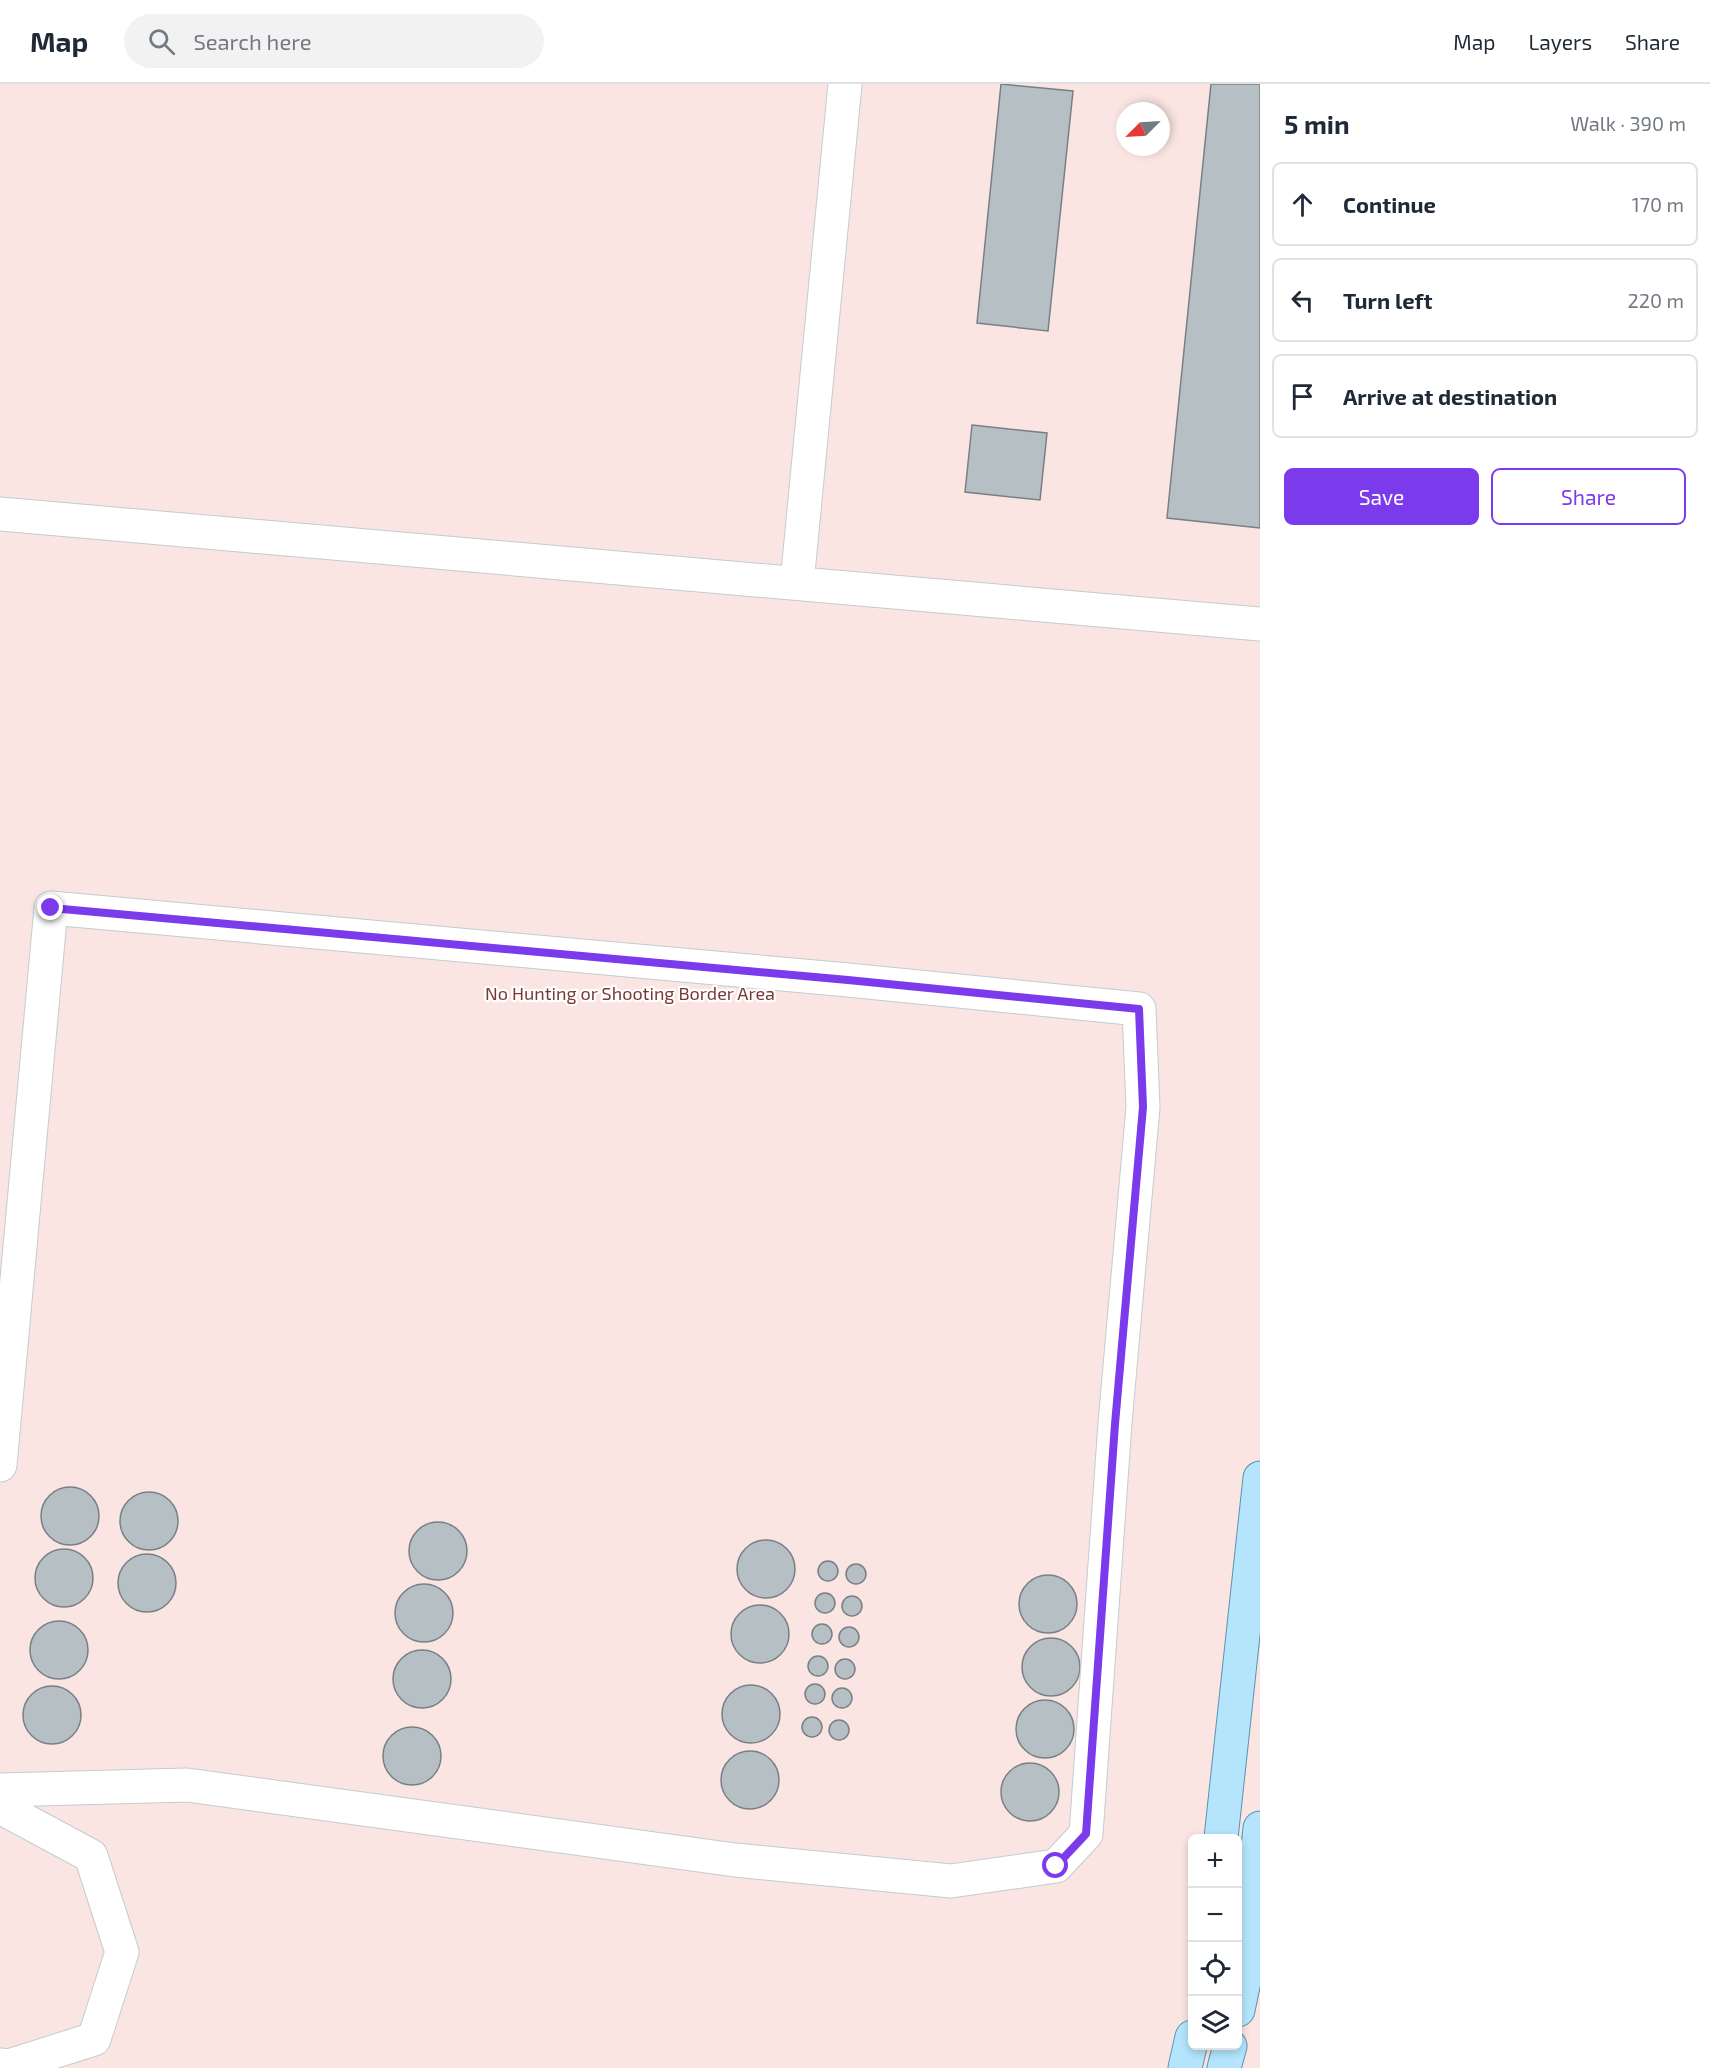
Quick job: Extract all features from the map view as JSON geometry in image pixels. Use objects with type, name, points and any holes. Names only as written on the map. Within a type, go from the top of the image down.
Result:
[{"type":"main road","points":[[1222,1834],[1260,1478]]},
{"type":"main road","points":[[1241,1996],[1260,1828]]},
{"type":"main road","points":[[1185,2068],[1189,2050]]},
{"type":"main road","points":[[1224,2068],[1229,2050]]},
{"type":"street","points":[[797,584],[845,84]]},
{"type":"street","points":[[0,514],[1260,624]]},
{"type":"street","points":[[0,1465],[51,908],[848,980],[1139,1009],[1143,1107],[1115,1424],[1086,1834],[1056,1866],[951,1881],[735,1860],[187,1785],[0,1790]]},
{"type":"street","points":[[0,1807],[91,1856],[122,1952],[94,2039],[9,2066],[0,2065]]},
{"type":"green space","name":"No Hunting or Shooting Border Area","points":[[0,84],[1260,84],[1260,2068],[0,2068]]},
{"type":"building","points":[[1001,84],[1073,91],[1048,331],[977,323]]},
{"type":"building","points":[[1211,84],[1260,84],[1260,528],[1167,518]]},
{"type":"building","points":[[972,425],[1047,433],[1040,500],[965,492]]},
{"type":"building","points":[[70,1487],[81,1489],[91,1495],[97,1505],[99,1516],[97,1527],[91,1537],[81,1543],[70,1545],[59,1543],[49,1537],[43,1527],[41,1516],[43,1505],[49,1495],[59,1489]]},
{"type":"building","points":[[149,1492],[160,1494],[170,1500],[176,1510],[178,1521],[176,1532],[170,1542],[160,1548],[149,1550],[138,1548],[128,1542],[122,1532],[120,1521],[122,1510],[128,1500],[138,1494]]},
{"type":"building","points":[[438,1522],[449,1524],[462,1535],[467,1551],[465,1562],[454,1575],[438,1580],[427,1578],[414,1567],[409,1551],[411,1540],[422,1527]]},
{"type":"building","points":[[766,1540],[777,1542],[790,1553],[795,1569],[793,1580],[782,1593],[766,1598],[755,1596],[742,1585],[737,1569],[739,1558],[750,1545]]},
{"type":"building","points":[[64,1549],[75,1551],[88,1562],[93,1578],[91,1589],[80,1602],[64,1607],[53,1605],[40,1594],[35,1578],[37,1567],[48,1554]]},
{"type":"building","points":[[147,1554],[158,1556],[171,1567],[176,1583],[174,1594],[163,1607],[147,1612],[136,1610],[123,1599],[118,1583],[120,1572],[131,1559]]},
{"type":"building","points":[[828,1561],[835,1564],[838,1571],[835,1578],[828,1581],[821,1578],[818,1571],[821,1564]]},
{"type":"building","points":[[856,1564],[863,1567],[866,1574],[863,1581],[856,1584],[849,1581],[846,1574],[849,1567]]},
{"type":"building","points":[[1048,1575],[1059,1577],[1072,1588],[1077,1604],[1075,1615],[1064,1628],[1048,1633],[1037,1631],[1024,1620],[1019,1604],[1021,1593],[1032,1580]]},
{"type":"building","points":[[424,1584],[435,1586],[448,1597],[453,1613],[451,1624],[440,1637],[424,1642],[413,1640],[400,1629],[395,1613],[397,1602],[408,1589]]},
{"type":"building","points":[[825,1593],[832,1596],[835,1603],[832,1610],[825,1613],[818,1610],[815,1603],[818,1596]]},
{"type":"building","points":[[852,1596],[859,1599],[862,1606],[859,1613],[852,1616],[845,1613],[842,1606],[845,1599]]},
{"type":"building","points":[[760,1605],[771,1607],[784,1618],[789,1634],[787,1645],[776,1658],[760,1663],[749,1661],[736,1650],[731,1634],[733,1623],[744,1610]]},
{"type":"building","points":[[59,1621],[70,1623],[83,1634],[88,1650],[86,1661],[75,1674],[59,1679],[48,1677],[35,1666],[30,1650],[32,1639],[43,1626]]},
{"type":"building","points":[[822,1624],[829,1627],[832,1634],[829,1641],[822,1644],[815,1641],[812,1634],[815,1627]]},
{"type":"building","points":[[849,1627],[856,1630],[859,1637],[856,1644],[849,1647],[842,1644],[839,1637],[842,1630]]},
{"type":"building","points":[[1051,1638],[1062,1640],[1075,1651],[1080,1667],[1078,1678],[1067,1691],[1051,1696],[1040,1694],[1027,1683],[1022,1667],[1024,1656],[1035,1643]]},
{"type":"building","points":[[422,1650],[433,1652],[446,1663],[451,1679],[449,1690],[438,1703],[422,1708],[411,1706],[398,1695],[393,1679],[395,1668],[406,1655]]},
{"type":"building","points":[[818,1656],[825,1659],[828,1666],[825,1673],[818,1676],[811,1673],[808,1666],[811,1659]]},
{"type":"building","points":[[845,1659],[852,1662],[855,1669],[852,1676],[845,1679],[838,1676],[835,1669],[838,1662]]},
{"type":"building","points":[[815,1684],[822,1687],[825,1694],[822,1701],[815,1704],[808,1701],[805,1694],[808,1687]]},
{"type":"building","points":[[751,1685],[762,1687],[775,1698],[780,1714],[778,1725],[767,1738],[751,1743],[740,1741],[727,1730],[722,1714],[724,1703],[735,1690]]},
{"type":"building","points":[[52,1686],[63,1688],[76,1699],[81,1715],[79,1726],[68,1739],[52,1744],[41,1742],[28,1731],[23,1715],[25,1704],[36,1691]]},
{"type":"building","points":[[842,1688],[849,1691],[852,1698],[849,1705],[842,1708],[835,1705],[832,1698],[835,1691]]},
{"type":"building","points":[[1045,1700],[1056,1702],[1069,1713],[1074,1729],[1072,1740],[1061,1753],[1045,1758],[1034,1756],[1021,1745],[1016,1729],[1018,1718],[1029,1705]]},
{"type":"building","points":[[812,1717],[819,1720],[822,1727],[819,1734],[812,1737],[805,1734],[802,1727],[805,1720]]},
{"type":"building","points":[[839,1720],[846,1723],[849,1730],[846,1737],[839,1740],[832,1737],[829,1730],[832,1723]]},
{"type":"building","points":[[412,1727],[423,1729],[436,1740],[441,1756],[439,1767],[428,1780],[412,1785],[401,1783],[388,1772],[383,1756],[385,1745],[396,1732]]},
{"type":"building","points":[[750,1751],[761,1753],[774,1764],[779,1780],[777,1791],[766,1804],[750,1809],[739,1807],[726,1796],[721,1780],[723,1769],[734,1756]]},
{"type":"building","points":[[1030,1763],[1041,1765],[1054,1776],[1059,1792],[1057,1803],[1046,1816],[1030,1821],[1019,1819],[1006,1808],[1001,1792],[1003,1781],[1014,1768]]},
{"type":"route","points":[[51,908],[848,980],[1139,1009],[1143,1107],[1115,1424],[1086,1834],[1056,1866]]}]
